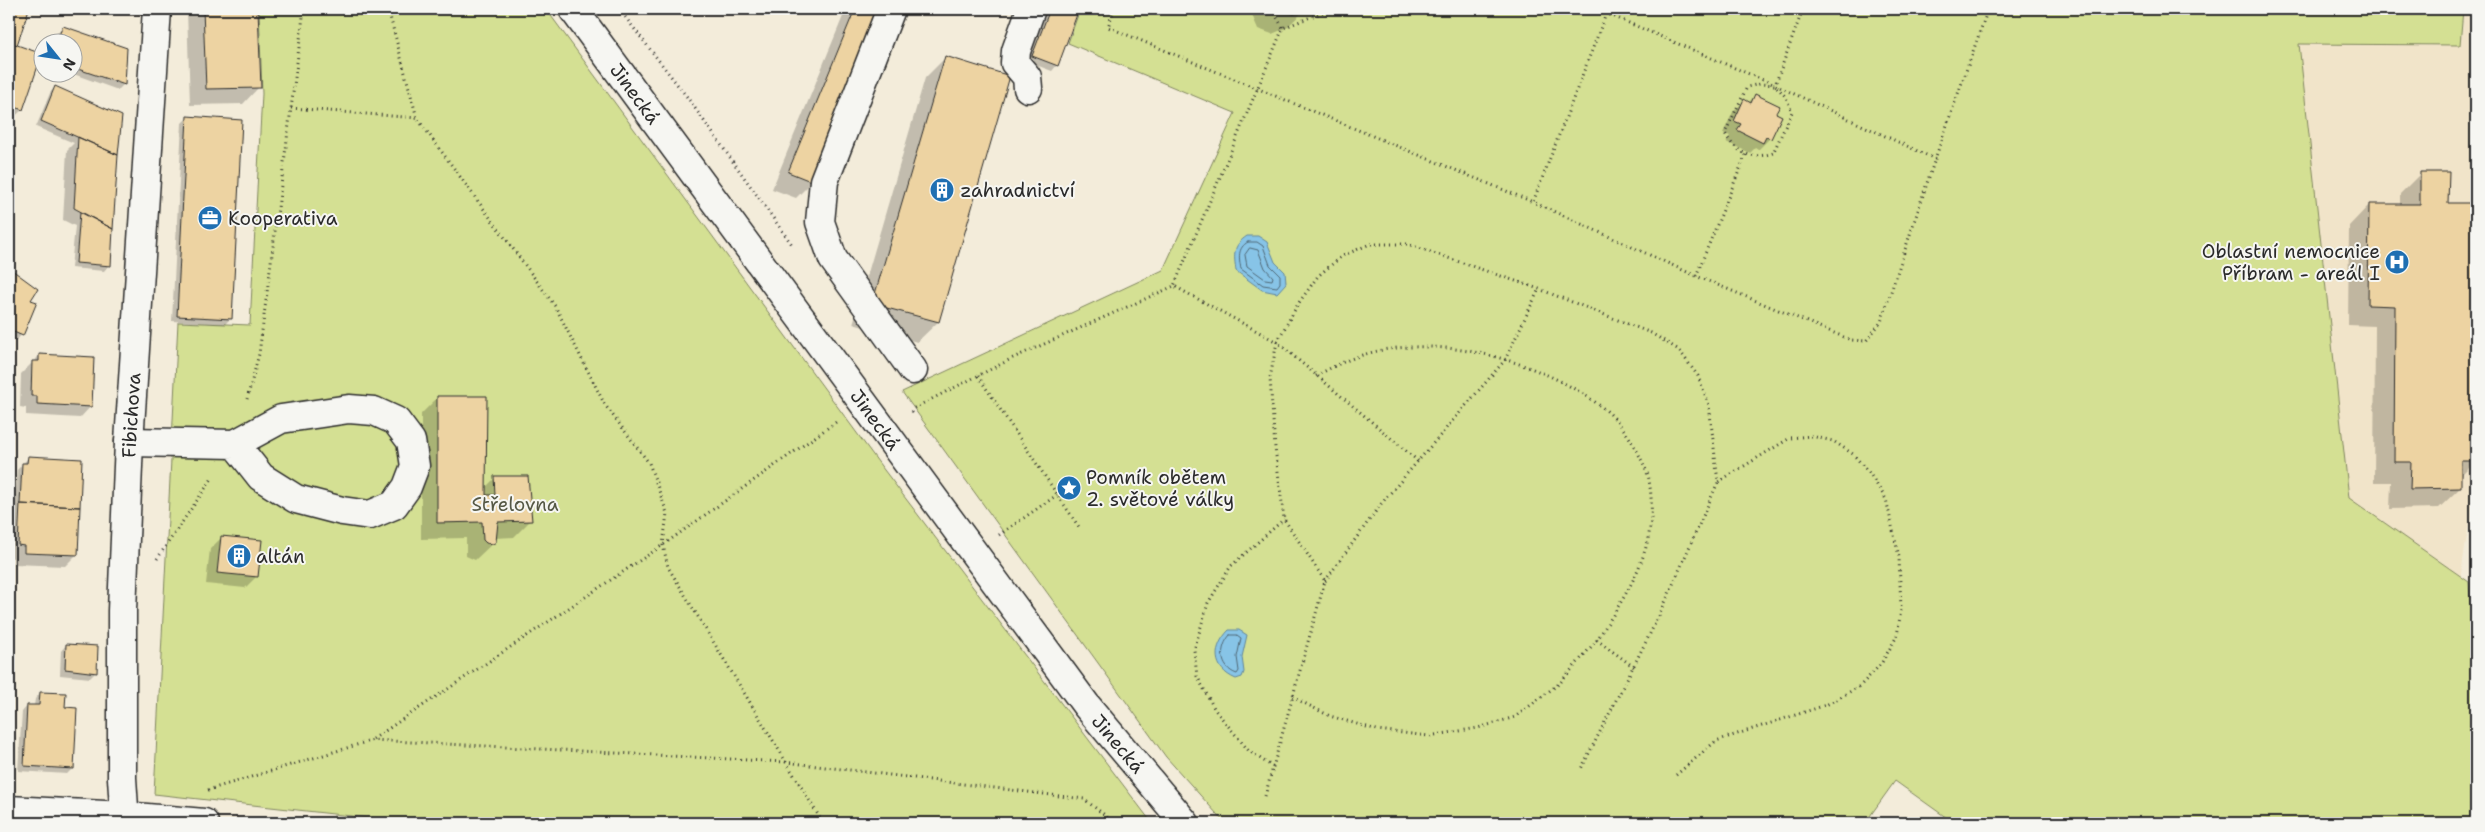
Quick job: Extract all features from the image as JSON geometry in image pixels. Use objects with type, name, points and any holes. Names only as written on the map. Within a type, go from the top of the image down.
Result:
[{"type":"street","name":"Fibichova","points":[[124,820],[122,611],[129,442],[157,9]]},
{"type":"street","name":"Jinecká","points":[[573,9],[1086,705],[1185,823]]},
{"type":"street","points":[[891,9],[824,181],[820,222],[833,259],[913,370]]},
{"type":"street","points":[[1028,88],[1027,77],[1015,63],[1016,51],[1031,9]]},
{"type":"street","points":[[129,442],[235,444],[281,420],[349,409],[374,411],[396,421],[411,441],[415,466],[407,487],[394,505],[370,515],[342,511],[296,499],[262,477],[235,444]]},
{"type":"street","points":[[9,810],[124,820],[204,823]]},
{"type":"path","points":[[154,563],[235,444],[259,354],[304,9]]},
{"type":"path","points":[[388,9],[417,118],[555,306],[604,405],[649,463],[667,512],[664,545],[668,567],[823,823]]},
{"type":"path","points":[[1114,9],[1108,27],[1258,91],[1533,202],[1696,276],[1851,340],[1866,341],[1881,322],[1935,159],[1988,9]]},
{"type":"path","points":[[1272,9],[1283,28]]},
{"type":"path","points":[[911,412],[978,376],[1174,286],[1283,28],[1323,12],[1324,9]]},
{"type":"path","points":[[1596,9],[1775,85],[1935,159]]},
{"type":"path","points":[[1533,202],[1608,9]]},
{"type":"path","points":[[1775,85],[1803,9]]},
{"type":"path","points":[[1760,84],[1775,85],[1786,97],[1792,112],[1773,153],[1759,157],[1746,154],[1731,145],[1725,133],[1747,87],[1760,84]]},
{"type":"path","points":[[291,108],[417,118]]},
{"type":"path","points":[[1696,276],[1746,154]]},
{"type":"path","points":[[1325,581],[1284,519],[1275,448],[1270,378],[1277,342],[1298,304],[1318,276],[1342,256],[1370,244],[1407,244],[1539,289],[1651,333],[1679,350],[1698,376],[1709,405],[1718,482],[1660,614],[1581,770]]},
{"type":"path","points":[[1174,286],[1277,342],[1418,461]]},
{"type":"path","points":[[1265,796],[1325,581],[1381,504],[1504,360],[1539,289]]},
{"type":"path","points":[[1292,697],[1330,716],[1377,730],[1429,736],[1478,728],[1515,716],[1560,683],[1597,640],[1630,589],[1645,555],[1652,516],[1649,478],[1634,444],[1605,409],[1564,382],[1504,360],[1457,348],[1397,348],[1347,359],[1316,376]]},
{"type":"path","points":[[978,376],[1079,527]]},
{"type":"path","points":[[207,790],[373,740],[664,545],[863,403]]},
{"type":"path","points":[[1676,775],[1716,741],[1826,705],[1860,686],[1881,664],[1897,636],[1901,610],[1899,557],[1886,499],[1870,474],[1853,454],[1833,441],[1810,436],[1790,438],[1718,482]]},
{"type":"path","points":[[999,536],[1057,495]]},
{"type":"path","points":[[1273,767],[1249,751],[1215,710],[1197,676],[1194,650],[1208,603],[1231,566],[1284,519]]},
{"type":"path","points":[[1597,640],[1634,667]]},
{"type":"path","points":[[373,740],[785,762],[1084,798],[1114,823]]},
{"type":"shaded area","name":"Oblastní nemocnice Příbram - areál I","points":[[2463,9],[2476,9],[2476,479],[2458,592],[2349,629],[2299,44],[2460,45]]},
{"type":"green space","name":"Střelovna","points":[[259,9],[546,9],[881,466],[1152,823],[414,823],[154,794],[178,322],[250,325],[262,94]]},
{"type":"green space","points":[[1080,9],[2463,9],[2460,45],[2299,44],[2349,498],[2469,582],[2476,697],[2476,823],[1954,823],[1895,781],[1865,823],[1225,823],[1166,757],[902,392],[1163,270],[1235,113],[1068,43]]},
{"type":"water","points":[[1247,236],[1258,236],[1267,242],[1275,262],[1285,272],[1286,283],[1277,293],[1262,290],[1236,271],[1236,247]]},
{"type":"water","points":[[1229,630],[1239,630],[1247,635],[1242,657],[1244,672],[1242,677],[1236,679],[1222,670],[1217,657],[1220,643]]},
{"type":"building","points":[[9,9],[29,9],[17,45],[9,42]]},
{"type":"building","points":[[203,9],[258,9],[261,88],[206,89]]},
{"type":"building","points":[[855,9],[885,9],[813,182],[788,172]]},
{"type":"building","points":[[1050,9],[1079,9],[1058,66],[1032,56]]},
{"type":"building","points":[[1278,9],[1304,9],[1294,14]]},
{"type":"building","points":[[63,26],[80,32],[60,32]]},
{"type":"building","points":[[82,33],[127,48],[125,85],[82,70]]},
{"type":"building","points":[[9,42],[32,50],[32,82],[23,110],[9,105]]},
{"type":"building","name":"zahradnictví","points":[[945,56],[1010,76],[939,322],[872,304]]},
{"type":"building","points":[[55,86],[122,116],[118,155],[41,121]]},
{"type":"building","points":[[1755,94],[1780,106],[1776,113],[1782,116],[1771,139],[1766,137],[1763,143],[1737,130],[1741,124],[1734,121],[1744,99],[1751,103]]},
{"type":"building","name":"Kooperativa","points":[[187,116],[242,120],[232,319],[177,316]]},
{"type":"building","points":[[78,137],[118,155],[113,229],[74,208]]},
{"type":"building","points":[[2420,172],[2449,172],[2448,203],[2476,203],[2476,461],[2461,461],[2461,488],[2410,489],[2411,462],[2394,462],[2395,306],[2368,305],[2369,204],[2420,204]]},
{"type":"building","points":[[80,212],[113,229],[111,266],[76,263]]},
{"type":"building","points":[[12,270],[38,289],[31,300],[37,302],[23,336],[9,330],[9,278]]},
{"type":"building","points":[[39,354],[94,357],[92,407],[37,404],[37,396],[31,396],[32,361],[39,361]]},
{"type":"building","points":[[437,396],[487,396],[486,495],[495,495],[494,476],[528,476],[532,521],[498,522],[496,542],[493,544],[486,543],[483,540],[482,522],[437,523]]},
{"type":"building","points":[[28,456],[82,459],[80,507],[20,504],[22,463],[27,463]]},
{"type":"building","points":[[20,504],[80,507],[78,555],[24,553],[24,546],[18,545]]},
{"type":"building","name":"altán","points":[[221,536],[262,540],[258,577],[217,573]]},
{"type":"building","points":[[66,644],[98,646],[97,673],[65,669]]},
{"type":"building","points":[[40,692],[66,693],[65,707],[77,708],[74,769],[24,766],[27,705],[39,705]]},
{"type":"place","name":"zahradnictví","points":[[942,190]]},
{"type":"place","name":"Kooperativa","points":[[210,218]]},
{"type":"place","name":"Oblastní nemocnice Příbram - areál I","points":[[2397,262]]},
{"type":"place","name":"Pomník obětem 2. světové války","points":[[1069,488]]},
{"type":"place","name":"altán","points":[[239,556]]}]
